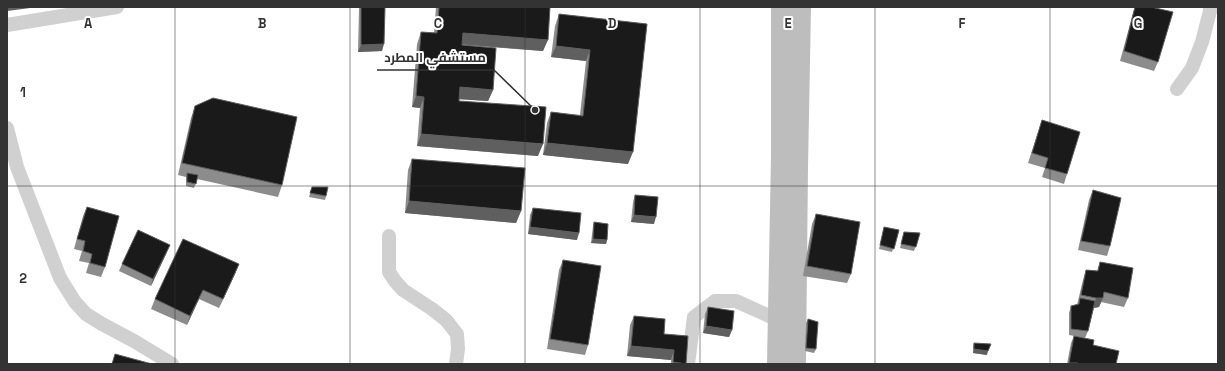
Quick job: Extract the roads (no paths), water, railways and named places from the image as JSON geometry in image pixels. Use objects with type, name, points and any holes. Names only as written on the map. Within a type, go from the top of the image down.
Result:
[{"type":"main road","points":[[781,7],[790,90],[796,364]]},
{"type":"main road","points":[[777,364],[790,90],[801,7]]},
{"type":"street","points":[[7,25],[117,7]]},
{"type":"street","points":[[1177,89],[1192,68],[1202,42],[1210,7]]},
{"type":"street","points":[[7,128],[17,167],[60,278],[75,302],[86,314],[172,364]]},
{"type":"street","points":[[389,236],[389,272],[403,290],[446,320],[457,334],[458,349],[456,364]]},
{"type":"street","points":[[688,364],[694,317],[715,301],[736,301],[778,320]]},
{"type":"place","name":"مستشفي المطرد","points":[[535,110]]}]
